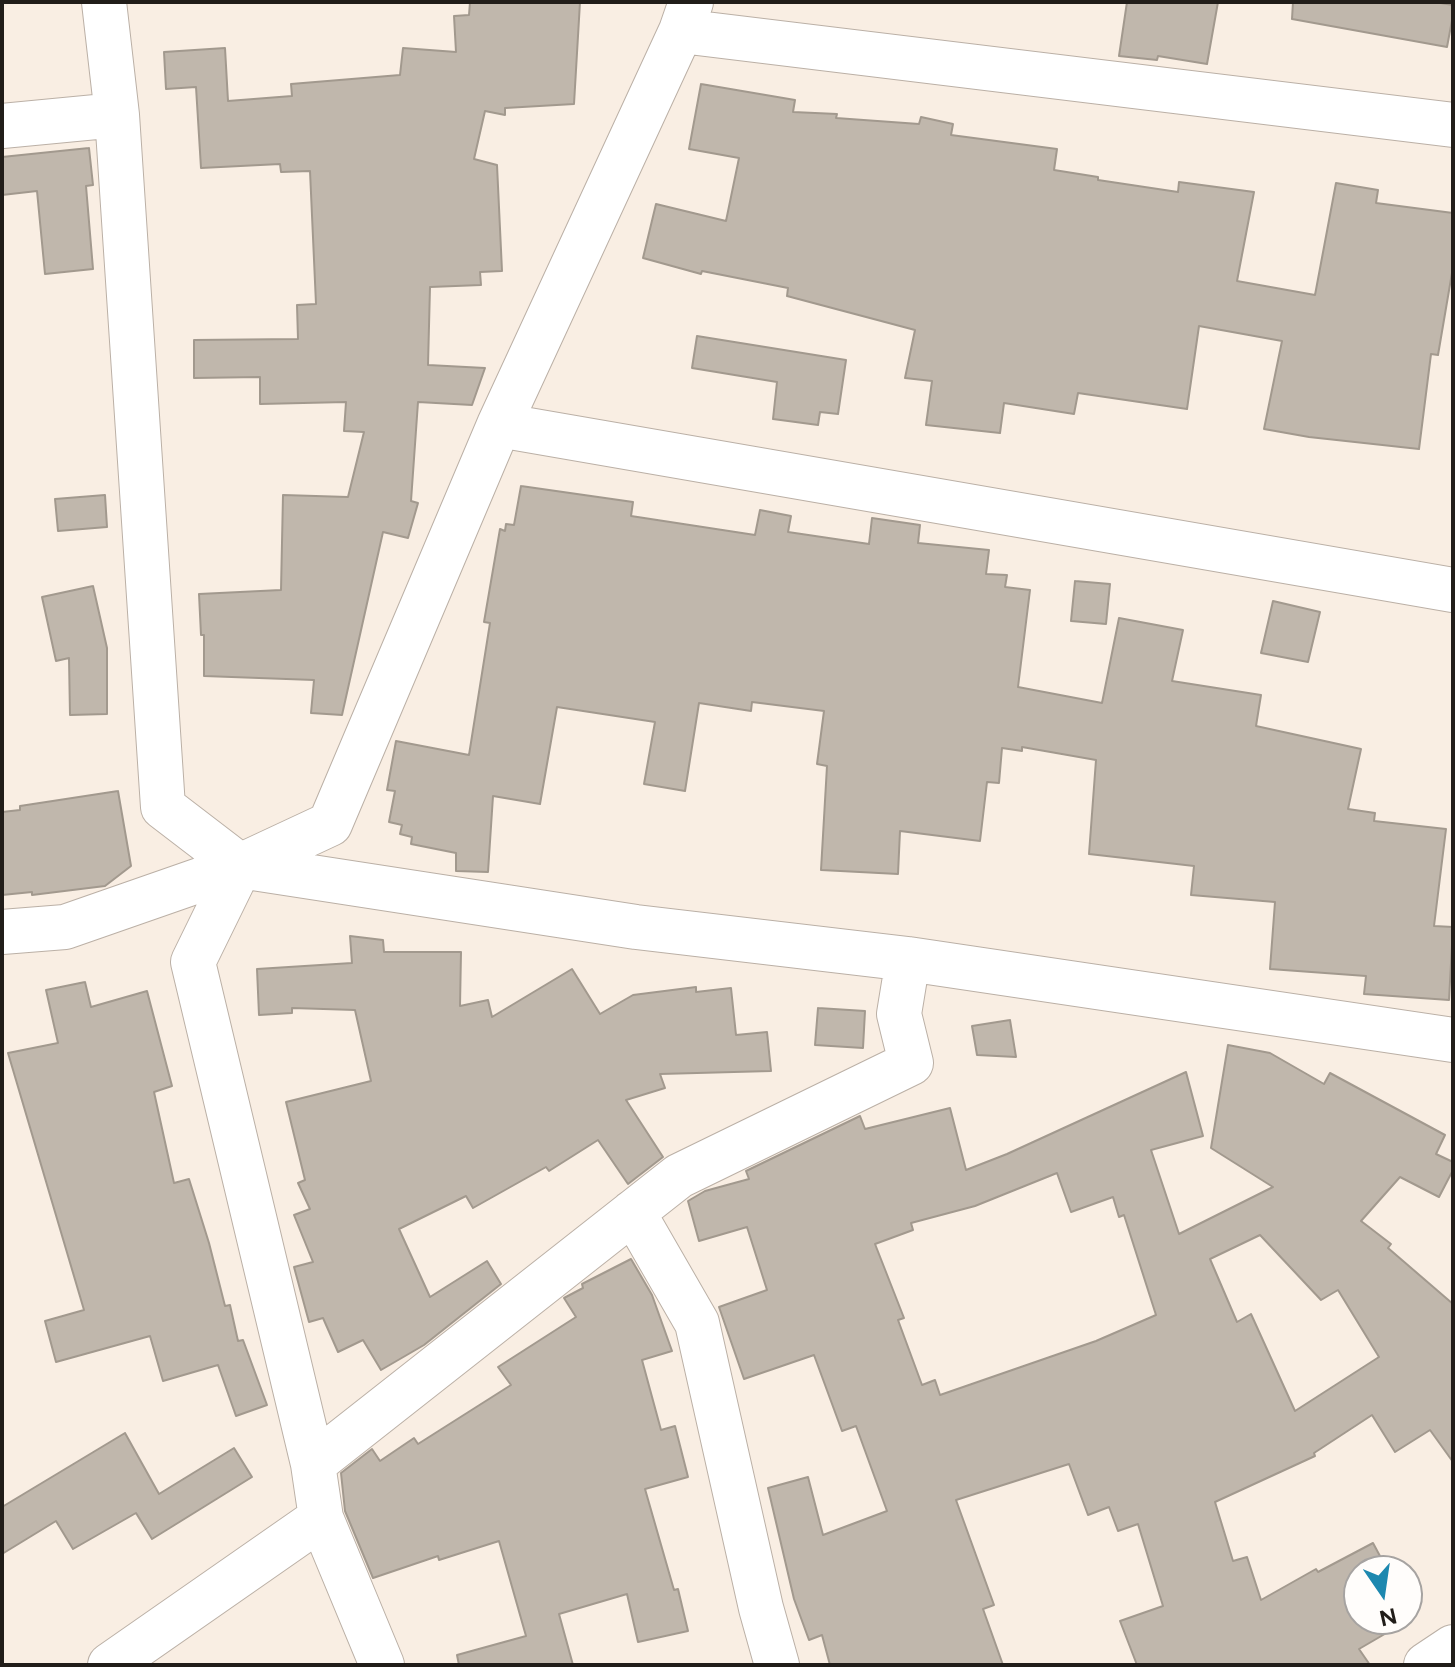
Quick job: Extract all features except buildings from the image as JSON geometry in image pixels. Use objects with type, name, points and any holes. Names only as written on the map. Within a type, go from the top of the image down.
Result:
[{"type":"street","points":[[104,2],[117,115],[163,807],[240,866],[636,927],[908,959],[1453,1040]]},
{"type":"street","points":[[2,932],[65,927],[240,866],[330,824],[499,425],[686,17],[1453,125]]},
{"type":"street","points":[[2,126],[117,115]]},
{"type":"street","points":[[499,425],[1453,590]]},
{"type":"street","points":[[240,866],[193,962],[313,1464],[321,1518],[382,1665]]},
{"type":"street","points":[[313,1464],[679,1176],[911,1063],[899,1014],[908,959]]},
{"type":"street","points":[[633,1212],[697,1323],[761,1608],[777,1665]]},
{"type":"street","points":[[110,1665],[321,1518]]},
{"type":"street","points":[[1426,1665],[1453,1647]]}]
